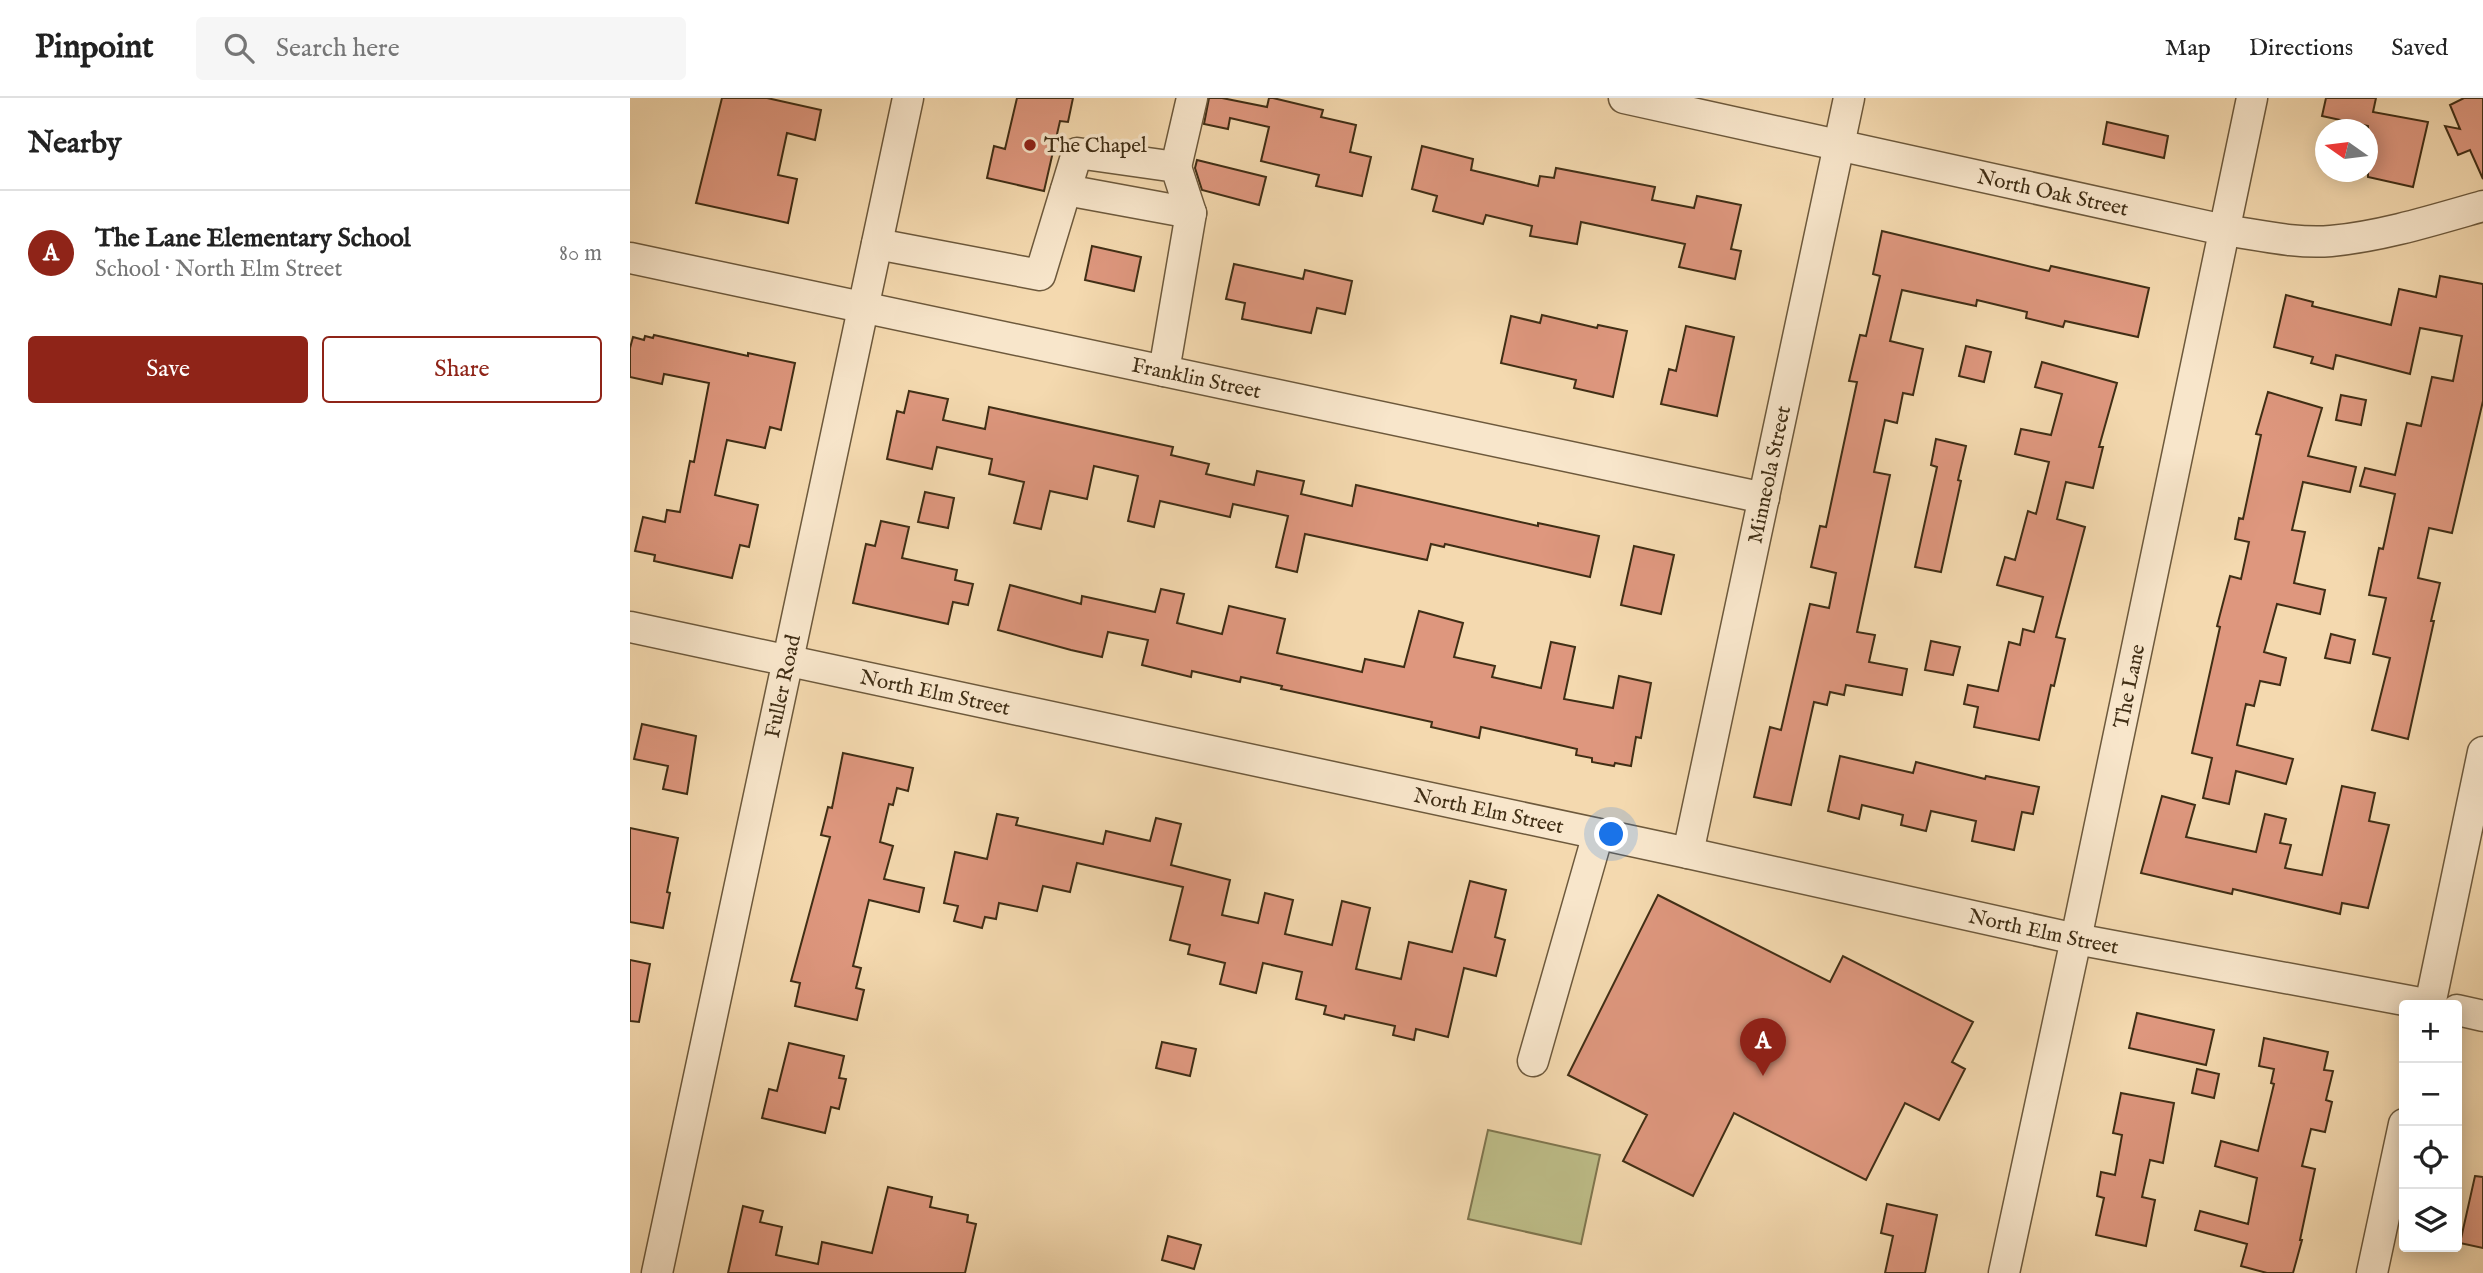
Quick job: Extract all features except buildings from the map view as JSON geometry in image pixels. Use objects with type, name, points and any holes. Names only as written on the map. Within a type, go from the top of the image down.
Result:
[{"type":"street","name":"Fuller Road","points":[[657,1273],[908,98]]},
{"type":"street","points":[[1164,371],[1191,213],[1176,167],[1192,98]]},
{"type":"street","name":"North Oak Street","points":[[1624,98],[2224,230],[2287,240],[2329,241],[2425,223],[2483,206]]},
{"type":"street","name":"Minneola Street","points":[[1688,853],[1849,98]]},
{"type":"street","name":"The Lane","points":[[2004,1273],[2077,939],[2252,98]]},
{"type":"street","points":[[877,244],[1040,275],[1077,153],[1176,167]]},
{"type":"street","points":[[1066,190],[1191,213]]},
{"type":"street","name":"Franklin Street","points":[[630,258],[1764,498]]},
{"type":"street","name":"North Elm Street","points":[[630,627],[2077,939],[2403,1000]]},
{"type":"street","points":[[2431,1000],[2483,752]]},
{"type":"street","points":[[1533,1060],[1598,834]]},
{"type":"street","points":[[2462,1011],[2483,1016]]},
{"type":"street","points":[[2372,1273],[2404,1126]]},
{"type":"green space","points":[[1488,1130],[1600,1155],[1581,1244],[1468,1219]]},
{"type":"place","name":"The Chapel","points":[[1030,145]]},
{"type":"place","name":"The Lane Elementary School","points":[[1763,1076]]}]
